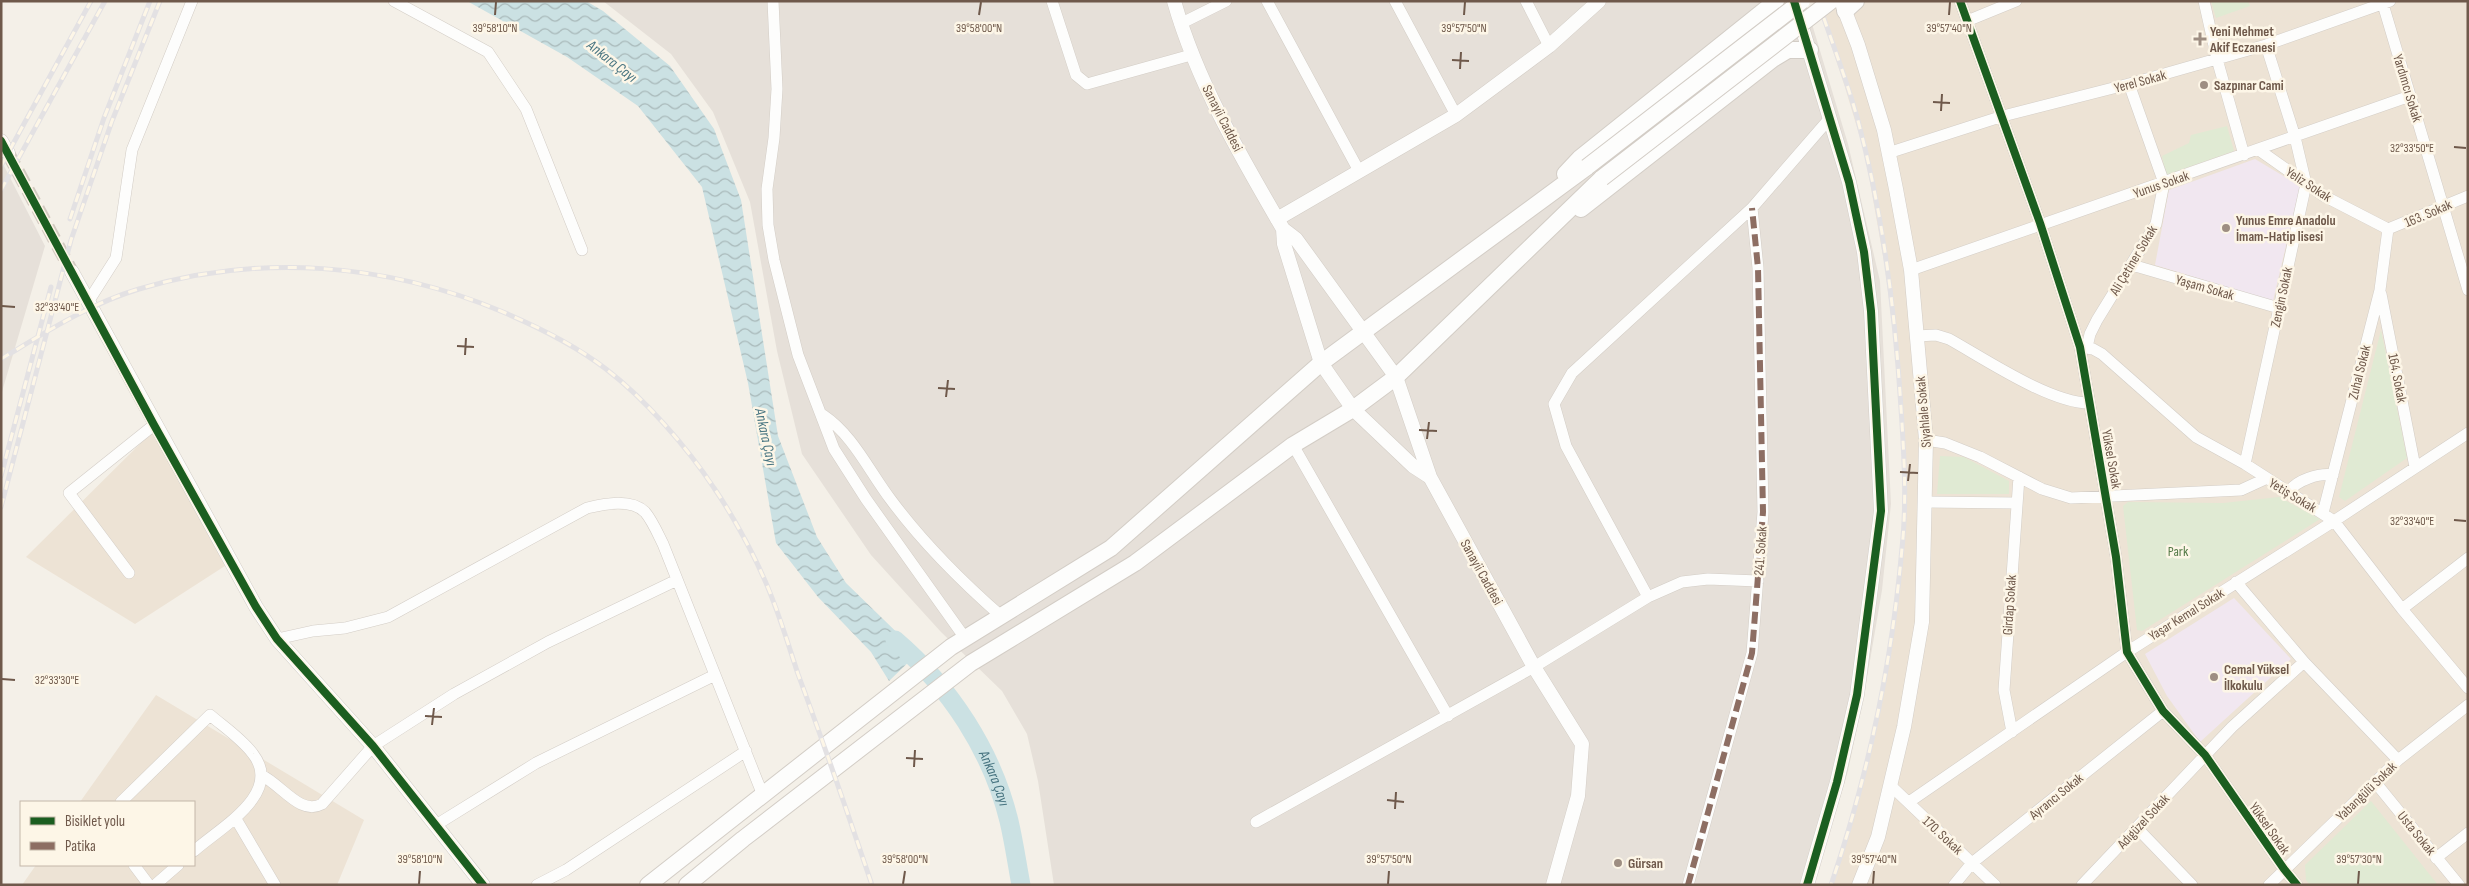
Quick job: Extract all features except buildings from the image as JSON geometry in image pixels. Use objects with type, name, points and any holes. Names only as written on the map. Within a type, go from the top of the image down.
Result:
[{"type":"main road","points":[[1535,206],[1580,158],[1776,1]]},
{"type":"main road","points":[[648,885],[762,793],[951,647],[1111,548],[1321,363],[1587,167],[1802,1]]},
{"type":"main road","points":[[687,885],[743,839],[971,663],[1135,563],[1293,445],[1353,409],[1396,377],[1602,178],[1831,1]]},
{"type":"main road","points":[[1736,34],[1764,26],[1776,29],[1786,44],[1773,59]]},
{"type":"main road","points":[[1553,224],[1590,204],[1773,59],[1788,50],[1810,50]]},
{"type":"street","points":[[88,302],[116,258],[132,150],[192,1]]},
{"type":"street","points":[[394,1],[488,52],[526,109],[582,250]]},
{"type":"street","points":[[773,1],[777,89],[768,189],[769,234],[794,340],[811,393],[823,415],[834,449],[965,638]]},
{"type":"street","points":[[1052,1],[1076,75],[1087,84],[1191,55]]},
{"type":"street","name":"Sanayii Caddesi","points":[[1174,1],[1191,55],[1280,224],[1284,244],[1321,363],[1353,409],[1413,466],[1430,477]]},
{"type":"street","points":[[1180,24],[1226,1]]},
{"type":"street","points":[[1267,1],[1359,171]]},
{"type":"street","points":[[1395,1],[1456,115]]},
{"type":"street","points":[[1526,1],[1549,46]]},
{"type":"street","points":[[1280,224],[1359,171],[1456,115],[1549,46],[1599,1]]},
{"type":"street","points":[[1794,1],[1849,182],[1864,252],[1871,311],[1881,511],[1857,696],[1837,782],[1807,885]]},
{"type":"street","name":"Yüksel Sokak","points":[[1960,1],[2084,347],[2089,403],[2106,497],[2127,652],[2163,710],[2205,755],[2297,885]]},
{"type":"street","points":[[1967,21],[2016,1]]},
{"type":"street","points":[[2204,1],[2217,59],[2244,155]]},
{"type":"street","name":"Yerel Sokak","points":[[1888,153],[2002,116],[2129,84],[2266,45],[2385,2]]},
{"type":"street","name":"Yardımcı Sokak","points":[[2385,2],[2410,96],[2468,290]]},
{"type":"street","name":"Siyahlale Sokak","points":[[1847,4],[1888,153],[1911,270],[1926,440],[1922,622],[1904,727],[1878,837],[1859,885]]},
{"type":"street","name":"Zengin Sokak","points":[[2245,464],[2306,184],[2295,137],[2266,45]]},
{"type":"street","points":[[2129,84],[2164,183]]},
{"type":"street","name":"Yunus Sokak","points":[[1911,270],[2040,223],[2164,183],[2410,96]]},
{"type":"street","points":[[1648,597],[1566,446],[1554,404],[1572,373],[1752,208],[1830,118]]},
{"type":"street","name":"Yeliz Sokak","points":[[2259,150],[2306,184],[2388,230]]},
{"type":"street","name":"Ali Çetiner Sokak","points":[[2084,347],[2097,320],[2132,266],[2156,224],[2164,183]]},
{"type":"street","name":"163. Sokak","points":[[2388,230],[2468,196]]},
{"type":"street","name":"241. Sokak","points":[[1688,885],[1752,653],[1763,502],[1758,268],[1752,208]]},
{"type":"street","name":"Sanayii Caddesi","points":[[1280,224],[1296,238],[1396,377],[1430,477],[1534,668],[1582,744],[1578,796],[1553,885]]},
{"type":"street","name":"Zuhal Sokak","points":[[2323,513],[2380,290],[2388,230]]},
{"type":"street","name":"Yaşam Sokak","points":[[2132,266],[2279,308]]},
{"type":"street","points":[[72,272],[154,425],[256,607],[277,639],[373,746],[483,885]]},
{"type":"street","name":"164. Sokak","points":[[2380,290],[2415,467]]},
{"type":"street","points":[[1916,336],[1936,335],[1949,339],[2047,393],[2070,402],[2089,403]]},
{"type":"street","name":"Yetiş Sokak","points":[[2084,347],[2102,354],[2196,436],[2245,464],[2265,479],[2334,521],[2402,609],[2468,688]]},
{"type":"street","points":[[823,415],[842,431],[891,501],[936,553],[962,582],[1001,616]]},
{"type":"street","points":[[129,573],[69,493],[154,425]]},
{"type":"street","name":"Yaşar Kemal Sokak","points":[[1909,802],[2127,652],[2334,521],[2468,433]]},
{"type":"street","points":[[1926,440],[1946,444],[1971,454],[2042,489],[2071,498],[2241,490],[2265,479]]},
{"type":"street","points":[[1293,445],[1448,716]]},
{"type":"street","points":[[2288,492],[2298,482],[2324,475],[2333,475]]},
{"type":"street","name":"Girdap Sokak","points":[[2012,732],[2004,690],[2015,503],[2019,477]]},
{"type":"street","points":[[1926,502],[2015,503]]},
{"type":"street","points":[[277,639],[312,631],[345,628],[388,617],[587,508],[603,505],[633,504],[645,512],[663,544],[762,793]]},
{"type":"street","points":[[2402,609],[2468,558]]},
{"type":"street","points":[[1256,822],[1534,668],[1648,597],[1682,582],[1708,579],[1758,581]]},
{"type":"street","points":[[261,775],[281,787],[298,804],[307,807],[322,804],[373,746],[454,694],[548,642],[677,580]]},
{"type":"street","points":[[2236,582],[2304,662],[2398,760]]},
{"type":"street","name":"Adıgüzel Sokak","points":[[2082,885],[2232,727],[2304,662]]},
{"type":"street","points":[[436,825],[536,762],[715,675]]},
{"type":"street","name":"Yabangülü Sokak","points":[[2269,885],[2398,760],[2468,704]]},
{"type":"street","name":"Ayrancı Sokak","points":[[1954,885],[1972,863],[2163,710]]},
{"type":"street","points":[[122,801],[210,715],[253,754],[260,765],[261,775],[259,788],[253,799],[236,819],[213,834],[195,849]]},
{"type":"street","points":[[537,885],[566,870],[746,751]]},
{"type":"street","name":"Usta Sokak","points":[[2375,782],[2459,885]]},
{"type":"street","name":"170. Sokak","points":[[1890,785],[1996,885]]},
{"type":"street","points":[[236,819],[274,884]]},
{"type":"street","points":[[2137,828],[2192,885]]},
{"type":"street","points":[[2436,858],[2468,833]]},
{"type":"street","points":[[135,866],[149,885]]},
{"type":"street","points":[[155,885],[177,866]]},
{"type":"shaded area","points":[[603,1],[1802,1],[1812,24],[1848,144],[1880,281],[1891,504],[1882,590],[1865,690],[1848,771],[1814,885],[1054,885],[1038,781],[1027,734],[1002,691],[941,632],[871,555],[802,454],[777,351],[750,202],[713,112],[671,54]]},
{"type":"shaded area","points":[[1814,1],[2468,1],[2468,885],[1831,885],[1848,834],[1867,761],[1890,658],[1900,571],[1903,496],[1901,397],[1885,267],[1865,154],[1822,18]]},
{"type":"shaded area","name":"Yunus Emre Anadolu İmam-Hatip lisesi","points":[[2255,159],[2300,186],[2273,301],[2155,265],[2169,190]]},
{"type":"shaded area","points":[[1,160],[45,246],[1,395]]},
{"type":"shaded area","points":[[153,431],[228,564],[135,624],[26,557]]},
{"type":"shaded area","name":"Cemal Yüksel İlkokulu","points":[[2234,598],[2291,659],[2200,742],[2167,696],[2145,654]]},
{"type":"shaded area","points":[[156,695],[364,820],[337,885],[22,885],[35,866],[195,866],[195,801],[81,801]]},
{"type":"green space","points":[[2211,1],[2248,1],[2250,6],[2216,18]]},
{"type":"green space","points":[[2227,126],[2234,151],[2166,175],[2162,156],[2189,143],[2191,135]]},
{"type":"green space","points":[[2381,330],[2407,458],[2345,501],[2339,497]]},
{"type":"green space","points":[[1940,456],[1964,457],[2009,481],[2009,494],[1937,494]]},
{"type":"green space","name":"Park","points":[[2279,497],[2320,519],[2142,631],[2137,630],[2123,506],[2128,502],[2223,503]]},
{"type":"green space","points":[[2371,801],[2438,885],[2310,885],[2306,880],[2305,865]]},
{"type":"water","points":[[467,1],[586,1],[603,11],[670,66],[714,129],[741,200],[778,436],[817,537],[846,583],[918,653],[889,681],[871,652],[818,597],[776,543],[748,383],[702,187],[638,106],[567,57]]},
{"type":"waterway","name":"Ankara Çayı","points":[[895,640],[934,678],[951,699],[980,745],[992,770],[1009,821],[1021,885]]},
{"type":"tunnel","points":[[8,153],[72,272]]},
{"type":"railway","points":[[1,166],[91,1]]},
{"type":"railway","points":[[1,190],[105,1]]},
{"type":"railway","points":[[70,219],[104,118],[150,1]]},
{"type":"railway","points":[[1,507],[71,240],[112,121],[160,1]]},
{"type":"railway","points":[[1818,1],[1857,117],[1881,225],[1895,335],[1905,478],[1898,591],[1885,676],[1867,761],[1831,885]]},
{"type":"railway","points":[[1,359],[85,311],[103,302],[139,289],[185,278],[231,271],[277,268],[323,269],[369,274],[414,283],[459,295],[503,312],[569,344],[621,381],[664,424],[703,472],[740,530],[777,611],[872,885]]},
{"type":"railway","points":[[1,476],[51,287]]},
{"type":"marked path","points":[[1688,885],[1752,653],[1763,512],[1758,268],[1752,208]]},
{"type":"cycle path","points":[[1794,1],[1849,182],[1864,252],[1871,311],[1881,511],[1857,695],[1837,782],[1807,885]]},
{"type":"cycle path","points":[[1960,1],[2040,223],[2080,347],[2116,557],[2127,652],[2163,711],[2205,755],[2297,885]]},
{"type":"cycle path","points":[[1,141],[154,425],[256,607],[277,639],[373,746],[483,885]]},
{"type":"place","name":"Yeni Mehmet Akif Eczanesi","points":[[2200,39]]},
{"type":"place","name":"Sazpınar Cami","points":[[2204,85]]},
{"type":"place","name":"Yunus Emre Anadolu İmam-Hatip lisesi","points":[[2226,228]]},
{"type":"place","name":"Cemal Yüksel İlkokulu","points":[[2214,677]]},
{"type":"place","name":"Gürsan","points":[[1618,863]]}]
